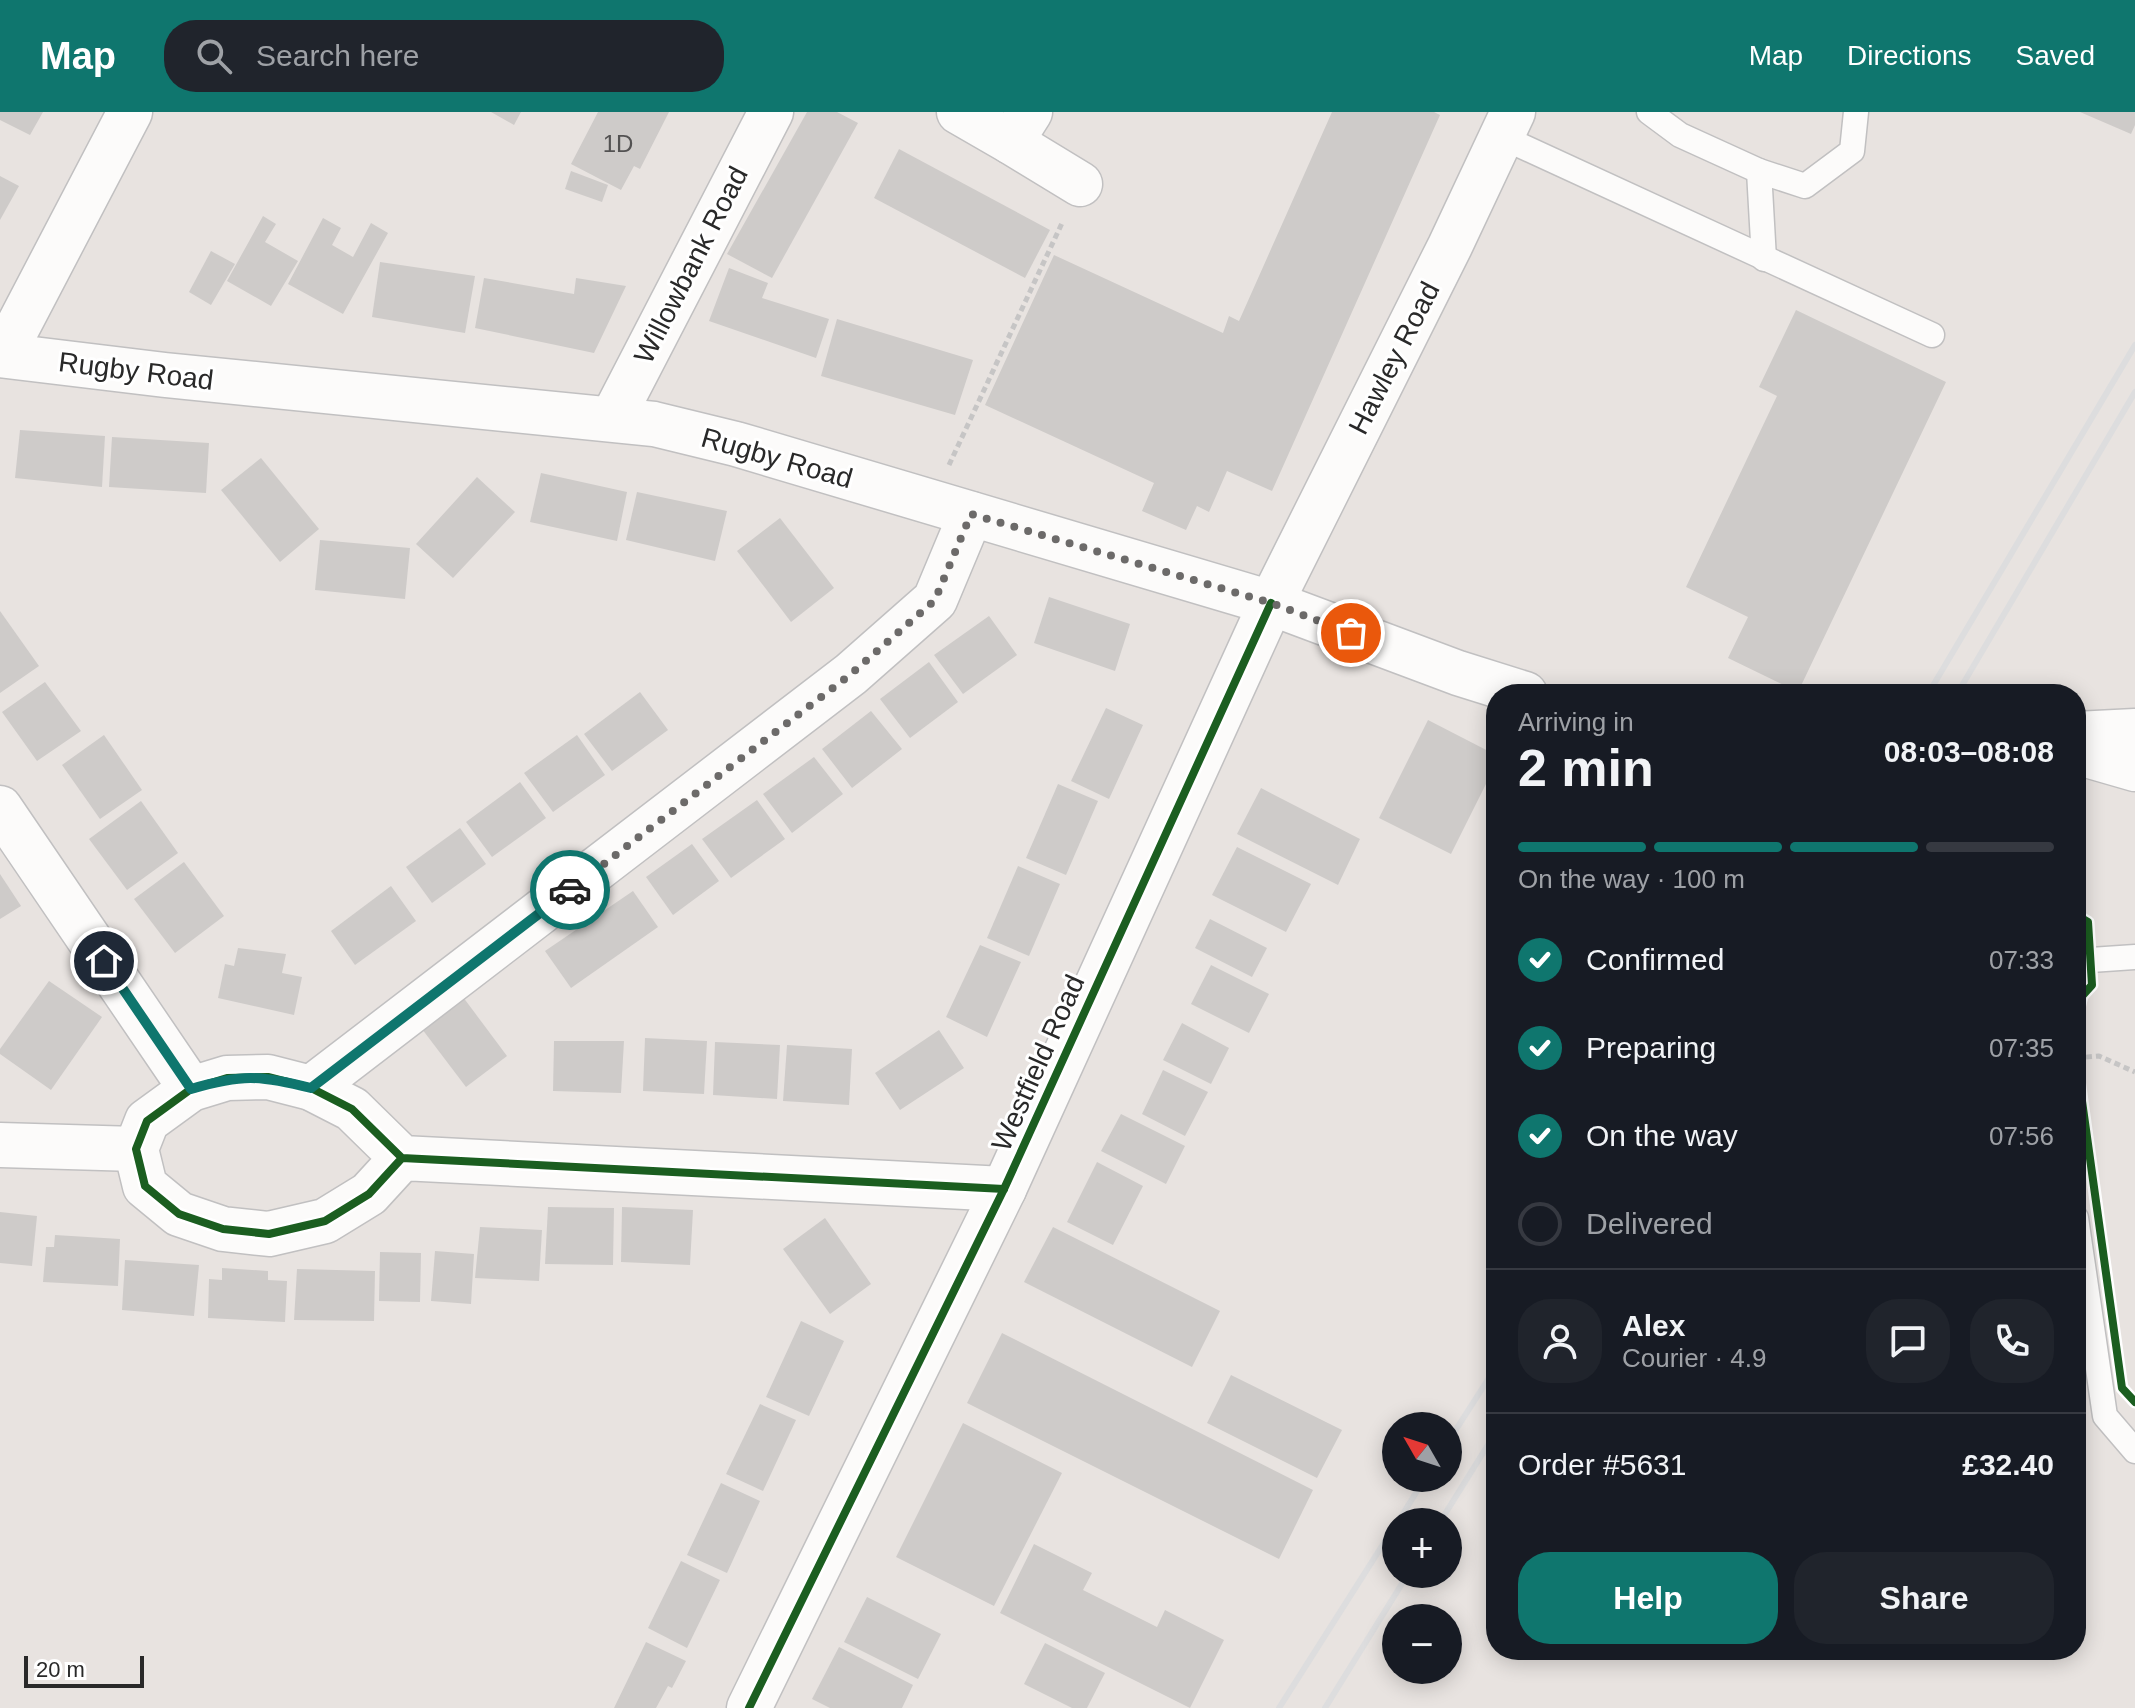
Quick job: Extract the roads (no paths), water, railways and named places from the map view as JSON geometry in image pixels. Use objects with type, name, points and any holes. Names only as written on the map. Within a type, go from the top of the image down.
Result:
[{"type":"street","points":[[2,355],[130,112]]},
{"type":"street","name":"Willowbank Road","points":[[612,419],[771,112]]},
{"type":"street","points":[[959,112],[1021,127],[1080,184]]},
{"type":"street","name":"Hawley Road","points":[[1271,603],[1507,124]]},
{"type":"street","name":"Rugby Road","points":[[2,355],[165,375],[654,424],[736,444],[1271,603],[1493,684]]},
{"type":"street","points":[[311,1088],[851,674],[935,600],[951,508]]},
{"type":"street","name":"Westfield Road","points":[[749,1708],[1004,1189],[1271,603]]},
{"type":"street","points":[[2086,733],[2135,731]]},
{"type":"street","points":[[2086,755],[2135,769]]},
{"type":"street","points":[[0,808],[191,1089]]},
{"type":"street","points":[[402,1158],[369,1194],[325,1221],[269,1234],[223,1229],[179,1214],[145,1186],[136,1149],[147,1121],[191,1089],[227,1078],[268,1077],[311,1088],[352,1109],[402,1158],[1004,1189]]},
{"type":"street","points":[[0,1145],[136,1149]]},
{"type":"lane","points":[[1649,112],[1680,135],[1759,171],[1805,186],[1852,151],[1856,112]]},
{"type":"lane","points":[[1507,124],[1764,259],[1932,335]]},
{"type":"lane","points":[[1759,171],[1764,259]]},
{"type":"lane","points":[[2086,960],[2135,957]]},
{"type":"lane","points":[[2086,1286],[2105,1416],[2135,1451]]},
{"type":"railway","points":[[1934,684],[2135,345]]},
{"type":"railway","points":[[1963,684],[2135,392]]},
{"type":"railway","points":[[1462,1420],[1486,1383]]},
{"type":"railway","points":[[1449,1508],[1486,1448]]},
{"type":"railway","points":[[1407,1508],[1416,1492]]},
{"type":"railway","points":[[1279,1708],[1382,1546]]},
{"type":"railway","points":[[1325,1708],[1399,1588]]}]
